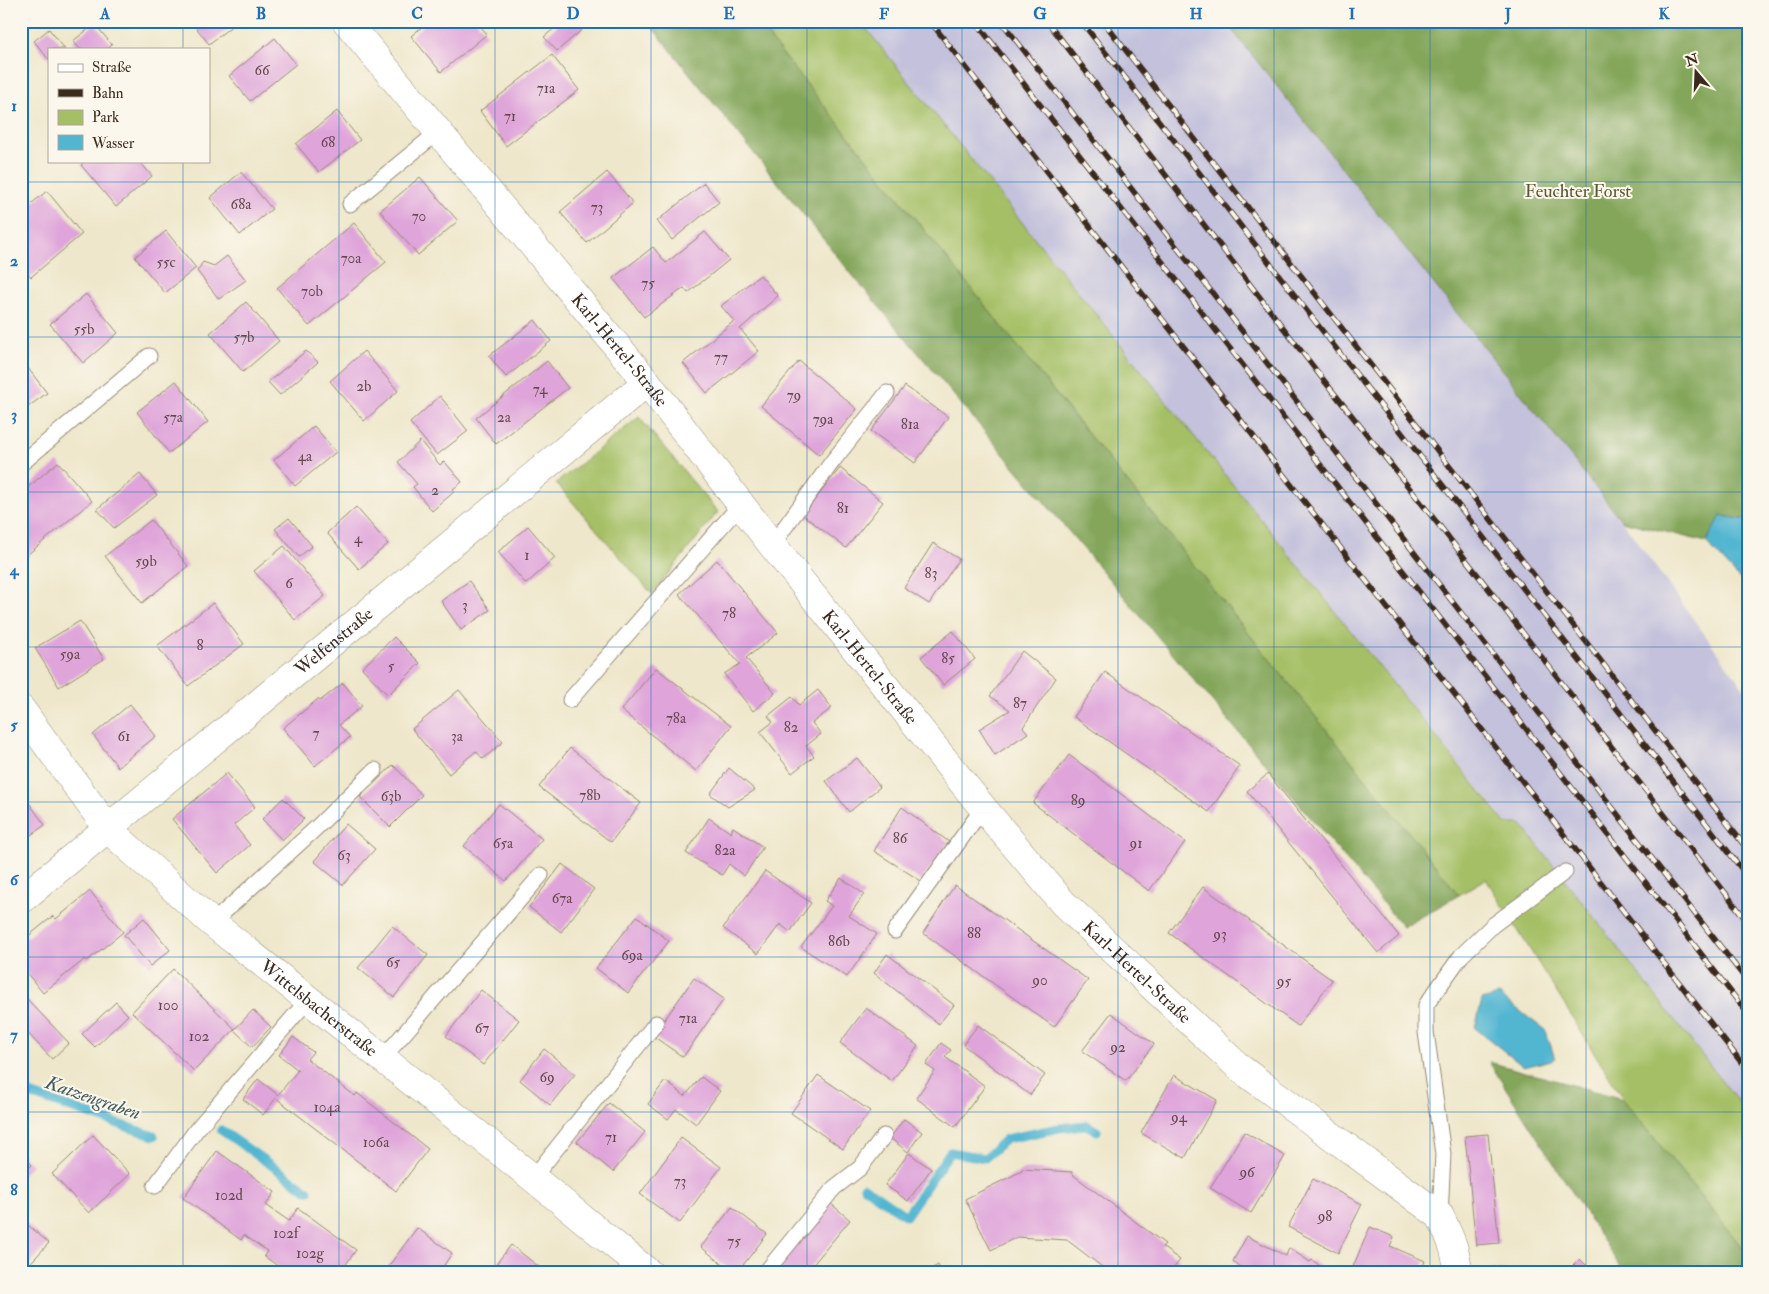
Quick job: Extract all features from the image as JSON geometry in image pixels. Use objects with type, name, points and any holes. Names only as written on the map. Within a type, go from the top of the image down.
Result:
[{"type":"street","name":"Karl-Hertel-Straße","points":[[346,21],[647,382],[772,545],[983,808],[1064,903],[1241,1068],[1440,1216],[1456,1261]]},
{"type":"street","name":"Welfenstraße","points":[[21,900],[647,382]]},
{"type":"street","name":"Wittelsbacherstraße","points":[[21,710],[108,828],[212,924],[533,1178],[649,1273]]},
{"type":"lane","points":[[350,204],[438,132]]},
{"type":"lane","points":[[21,464],[150,356]]},
{"type":"lane","points":[[772,545],[832,462],[887,393]]},
{"type":"lane","points":[[570,700],[740,504]]},
{"type":"lane","points":[[212,924],[376,770]]},
{"type":"lane","points":[[894,931],[983,808]]},
{"type":"lane","points":[[1440,1216],[1443,1154],[1426,1032],[1426,1006],[1461,956],[1493,925],[1566,872]]},
{"type":"lane","points":[[382,1059],[541,875]]},
{"type":"lane","points":[[155,1186],[196,1129],[308,1000]]},
{"type":"lane","points":[[533,1178],[656,1023]]},
{"type":"lane","points":[[765,1273],[834,1188],[860,1168],[884,1136]]},
{"type":"shaded area","points":[[860,21],[1225,21],[1622,521],[1748,694],[1748,1114],[1521,824],[1507,824]]},
{"type":"green space","points":[[647,21],[756,21],[1459,895],[1403,927],[854,277]]},
{"type":"green space","points":[[756,21],[860,21],[1506,824],[1521,824],[1748,1114],[1748,1255],[1623,1099],[1486,879],[1459,895]]},
{"type":"green space","name":"Feuchter Forst","points":[[1225,21],[1748,21],[1748,520],[1722,516],[1706,542],[1622,521]]},
{"type":"green space","points":[[639,417],[718,512],[652,594],[556,483]]},
{"type":"green space","points":[[1489,1062],[1623,1099],[1748,1255],[1748,1273],[1624,1273]]},
{"type":"water","points":[[1721,516],[1748,520],[1748,588],[1706,542]]},
{"type":"water","points":[[1499,995],[1546,1031],[1555,1059],[1524,1067],[1475,1028],[1482,1000]]},
{"type":"building","points":[[191,21],[238,21],[209,44]]},
{"type":"building","points":[[429,21],[476,21],[487,34],[441,72],[411,36]]},
{"type":"building","points":[[563,21],[578,21],[584,28],[557,51],[544,37]]},
{"type":"building","points":[[95,24],[112,45],[109,48],[79,48],[73,41]]},
{"type":"building","points":[[49,29],[64,48],[48,48],[48,59],[34,41]]},
{"type":"building","points":[[275,38],[296,64],[250,101],[229,76]]},
{"type":"building","points":[[552,55],[579,90],[506,146],[480,111]]},
{"type":"building","points":[[337,111],[360,140],[319,172],[296,144]]},
{"type":"building","points":[[84,162],[140,162],[152,176],[116,207],[81,165]]},
{"type":"building","points":[[241,172],[272,209],[240,235],[210,198]]},
{"type":"building","points":[[607,172],[633,203],[587,243],[560,212]]},
{"type":"building","points":[[420,177],[458,221],[418,255],[380,211]]},
{"type":"building","points":[[704,183],[719,202],[672,240],[657,221]]},
{"type":"building","points":[[47,191],[82,234],[31,277],[21,266],[21,212]]},
{"type":"building","points":[[354,223],[386,262],[309,326],[277,288]]},
{"type":"building","points":[[166,231],[196,268],[165,293],[135,257]]},
{"type":"building","points":[[705,232],[729,260],[688,293],[684,288],[644,317],[613,278],[653,247],[666,263]]},
{"type":"building","points":[[227,256],[246,280],[219,299],[197,271],[203,262],[214,266]]},
{"type":"building","points":[[760,275],[778,296],[740,329],[759,351],[707,393],[683,363],[734,321],[721,306]]},
{"type":"building","points":[[86,294],[118,333],[83,363],[50,324]]},
{"type":"building","points":[[246,302],[279,341],[243,372],[210,333]]},
{"type":"building","points":[[535,320],[551,341],[506,377],[489,356]]},
{"type":"building","points":[[306,351],[318,362],[280,395],[268,382]]},
{"type":"building","points":[[364,351],[398,391],[364,421],[330,381]]},
{"type":"building","points":[[21,359],[47,393],[21,412]]},
{"type":"building","points":[[547,361],[568,388],[496,444],[476,418]]},
{"type":"building","points":[[799,361],[857,409],[819,455],[761,406]]},
{"type":"building","points":[[176,381],[208,422],[169,453],[137,412]]},
{"type":"building","points":[[905,386],[948,417],[915,463],[871,431]]},
{"type":"building","points":[[440,396],[468,431],[437,455],[410,423]]},
{"type":"building","points":[[314,426],[336,452],[295,486],[274,460]]},
{"type":"building","points":[[420,441],[440,465],[444,461],[462,482],[453,489],[455,491],[432,511],[413,487],[417,484],[398,462]]},
{"type":"building","points":[[58,462],[92,501],[21,560],[21,493]]},
{"type":"building","points":[[840,468],[883,502],[846,548],[803,515]]},
{"type":"building","points":[[140,474],[157,495],[114,528],[97,509]]},
{"type":"building","points":[[356,507],[388,544],[359,569],[327,533]]},
{"type":"building","points":[[289,518],[312,546],[299,557],[275,529]]},
{"type":"building","points":[[151,520],[188,566],[142,603],[105,556]]},
{"type":"building","points":[[528,526],[555,558],[526,584],[498,552]]},
{"type":"building","points":[[933,543],[959,559],[929,604],[904,588]]},
{"type":"building","points":[[284,546],[325,596],[295,620],[254,571]]},
{"type":"building","points":[[717,560],[778,633],[746,658],[775,693],[753,711],[724,674],[740,664],[679,594]]},
{"type":"building","points":[[469,581],[490,610],[461,630],[441,601]]},
{"type":"building","points":[[213,603],[244,644],[188,686],[157,646]]},
{"type":"building","points":[[80,621],[104,659],[59,687],[35,648]]},
{"type":"building","points":[[953,631],[975,659],[943,685],[921,657]]},
{"type":"building","points":[[394,637],[420,663],[388,695],[362,668]]},
{"type":"building","points":[[1022,651],[1056,678],[1023,727],[1028,733],[995,755],[979,729],[1010,710],[990,696]]},
{"type":"building","points":[[656,668],[731,726],[696,771],[621,710]]},
{"type":"building","points":[[1105,672],[1240,766],[1209,812],[1074,717]]},
{"type":"building","points":[[343,683],[362,706],[339,725],[350,737],[315,766],[283,728],[318,699],[320,701]]},
{"type":"building","points":[[459,690],[503,742],[483,759],[476,751],[449,774],[412,729]]},
{"type":"building","points":[[818,690],[832,708],[812,723],[821,734],[806,746],[814,756],[792,773],[760,732],[773,722],[768,716],[792,697],[799,705]]},
{"type":"building","points":[[130,704],[156,736],[118,767],[93,735]]},
{"type":"building","points":[[570,748],[641,803],[611,842],[539,787]]},
{"type":"building","points":[[1069,755],[1185,842],[1149,891],[1033,803]]},
{"type":"building","points":[[857,758],[880,787],[849,812],[826,781]]},
{"type":"building","points":[[393,765],[422,795],[390,827],[360,797]]},
{"type":"building","points":[[729,768],[755,790],[728,807],[710,794]]},
{"type":"building","points":[[227,773],[255,807],[234,825],[250,845],[217,873],[172,819]]},
{"type":"building","points":[[1268,774],[1399,936],[1378,953],[1247,791]]},
{"type":"building","points":[[21,792],[45,825],[21,842]]},
{"type":"building","points":[[283,798],[304,819],[282,840],[262,819]]},
{"type":"building","points":[[499,804],[542,839],[506,881],[464,846]]},
{"type":"building","points":[[902,807],[949,842],[921,881],[874,851]]},
{"type":"building","points":[[709,818],[731,833],[733,827],[763,847],[744,876],[729,864],[722,875],[686,853]]},
{"type":"building","points":[[346,824],[375,849],[343,885],[314,861]]},
{"type":"building","points":[[562,864],[594,889],[561,932],[529,907]]},
{"type":"building","points":[[765,871],[811,903],[790,932],[780,924],[758,954],[723,928]]},
{"type":"building","points":[[841,878],[864,894],[849,916],[877,934],[847,977],[801,947],[832,906],[825,901]]},
{"type":"building","points":[[955,885],[1088,980],[1054,1027],[923,933]]},
{"type":"building","points":[[1203,887],[1332,980],[1298,1026],[1169,933]]},
{"type":"building","points":[[90,891],[123,932],[87,961],[85,959],[43,993],[21,966],[21,942],[53,916],[56,919]]},
{"type":"building","points":[[637,916],[669,941],[628,993],[596,968]]},
{"type":"building","points":[[144,918],[170,950],[150,966],[124,935]]},
{"type":"building","points":[[392,926],[428,955],[394,997],[358,968]]},
{"type":"building","points":[[887,954],[954,1005],[939,1024],[874,973]]},
{"type":"building","points":[[173,969],[235,1029],[194,1071],[132,1012]]},
{"type":"building","points":[[694,978],[724,999],[683,1057],[653,1036]]},
{"type":"building","points":[[481,990],[519,1020],[483,1065],[446,1036]]},
{"type":"building","points":[[26,998],[69,1043],[52,1059],[21,1026],[21,1002]]},
{"type":"building","points":[[116,1002],[128,1015],[95,1047],[82,1034]]},
{"type":"building","points":[[866,1008],[918,1046],[892,1081],[840,1043]]},
{"type":"building","points":[[253,1010],[271,1027],[252,1047],[234,1030]]},
{"type":"building","points":[[1111,1013],[1154,1044],[1126,1081],[1082,1051]]},
{"type":"building","points":[[978,1025],[1045,1075],[1030,1095],[963,1045]]},
{"type":"building","points":[[293,1037],[313,1052],[307,1059],[355,1096],[357,1093],[428,1149],[396,1191],[276,1098],[263,1115],[243,1099],[258,1079],[278,1095],[298,1070],[279,1055]]},
{"type":"building","points":[[941,1043],[951,1050],[945,1057],[985,1086],[955,1127],[916,1098],[935,1071],[926,1065]]},
{"type":"building","points":[[544,1049],[575,1074],[550,1105],[520,1080]]},
{"type":"building","points":[[818,1075],[870,1111],[843,1149],[791,1113]]},
{"type":"building","points":[[1174,1075],[1217,1100],[1185,1158],[1141,1133]]},
{"type":"building","points":[[701,1077],[720,1091],[696,1124],[676,1109],[668,1119],[648,1104],[665,1081],[685,1096]]},
{"type":"building","points":[[609,1103],[645,1132],[613,1172],[577,1142]]},
{"type":"building","points":[[904,1119],[922,1132],[908,1152],[890,1138]]},
{"type":"building","points":[[1244,1132],[1285,1156],[1251,1213],[1210,1188]]},
{"type":"building","points":[[1488,1134],[1499,1243],[1476,1245],[1465,1136]]},
{"type":"building","points":[[93,1135],[130,1174],[89,1213],[52,1174]]},
{"type":"building","points":[[681,1138],[721,1167],[680,1223],[640,1194]]},
{"type":"building","points":[[217,1151],[275,1192],[266,1205],[289,1221],[298,1208],[356,1250],[340,1273],[287,1273],[264,1256],[267,1251],[244,1235],[241,1240],[183,1198]]},
{"type":"building","points":[[21,1153],[32,1165],[21,1176]]},
{"type":"building","points":[[909,1153],[931,1169],[908,1201],[885,1185]]},
{"type":"building","points":[[1022,1169],[1072,1172],[1072,1174],[1165,1244],[1162,1247],[1180,1260],[1170,1273],[1110,1273],[1067,1240],[1017,1237],[991,1250],[965,1199],[1022,1171]]},
{"type":"building","points":[[1313,1179],[1362,1204],[1338,1253],[1288,1227]]},
{"type":"building","points":[[829,1202],[850,1220],[806,1273],[770,1273]]},
{"type":"building","points":[[732,1207],[767,1234],[737,1273],[734,1273],[701,1247]]},
{"type":"building","points":[[21,1219],[49,1243],[21,1273]]},
{"type":"building","points":[[1370,1227],[1394,1237],[1390,1246],[1425,1261],[1420,1273],[1361,1273],[1352,1269]]},
{"type":"building","points":[[417,1228],[452,1253],[439,1273],[387,1273],[385,1271]]},
{"type":"building","points":[[1247,1236],[1286,1256],[1289,1248],[1310,1262],[1312,1260],[1330,1273],[1249,1273],[1233,1261]]},
{"type":"building","points":[[511,1245],[543,1270],[540,1273],[489,1273]]},
{"type":"building","points":[[1580,1259],[1594,1273],[1566,1273]]},
{"type":"building","points":[[938,1265],[942,1273],[924,1273]]},
{"type":"building","points":[[1483,1269],[1505,1271],[1504,1273],[1483,1273]]},
{"type":"waterway","name":"Katzengraben","points":[[21,1091],[154,1136]]},
{"type":"waterway","name":"Katzengraben","points":[[864,1187],[906,1216],[950,1152],[985,1158],[1006,1139],[1059,1128],[1087,1125],[1097,1131]]},
{"type":"waterway","name":"Katzengraben","points":[[221,1130],[308,1191]]},
{"type":"railway","points":[[930,21],[1748,1071]]},
{"type":"railway","points":[[975,21],[1748,1014]]},
{"type":"railway","points":[[1001,21],[1748,982]]},
{"type":"railway","points":[[1047,21],[1322,378],[1748,922]]},
{"type":"railway","points":[[1081,21],[1748,877]]},
{"type":"railway","points":[[1103,21],[1748,850]]}]
